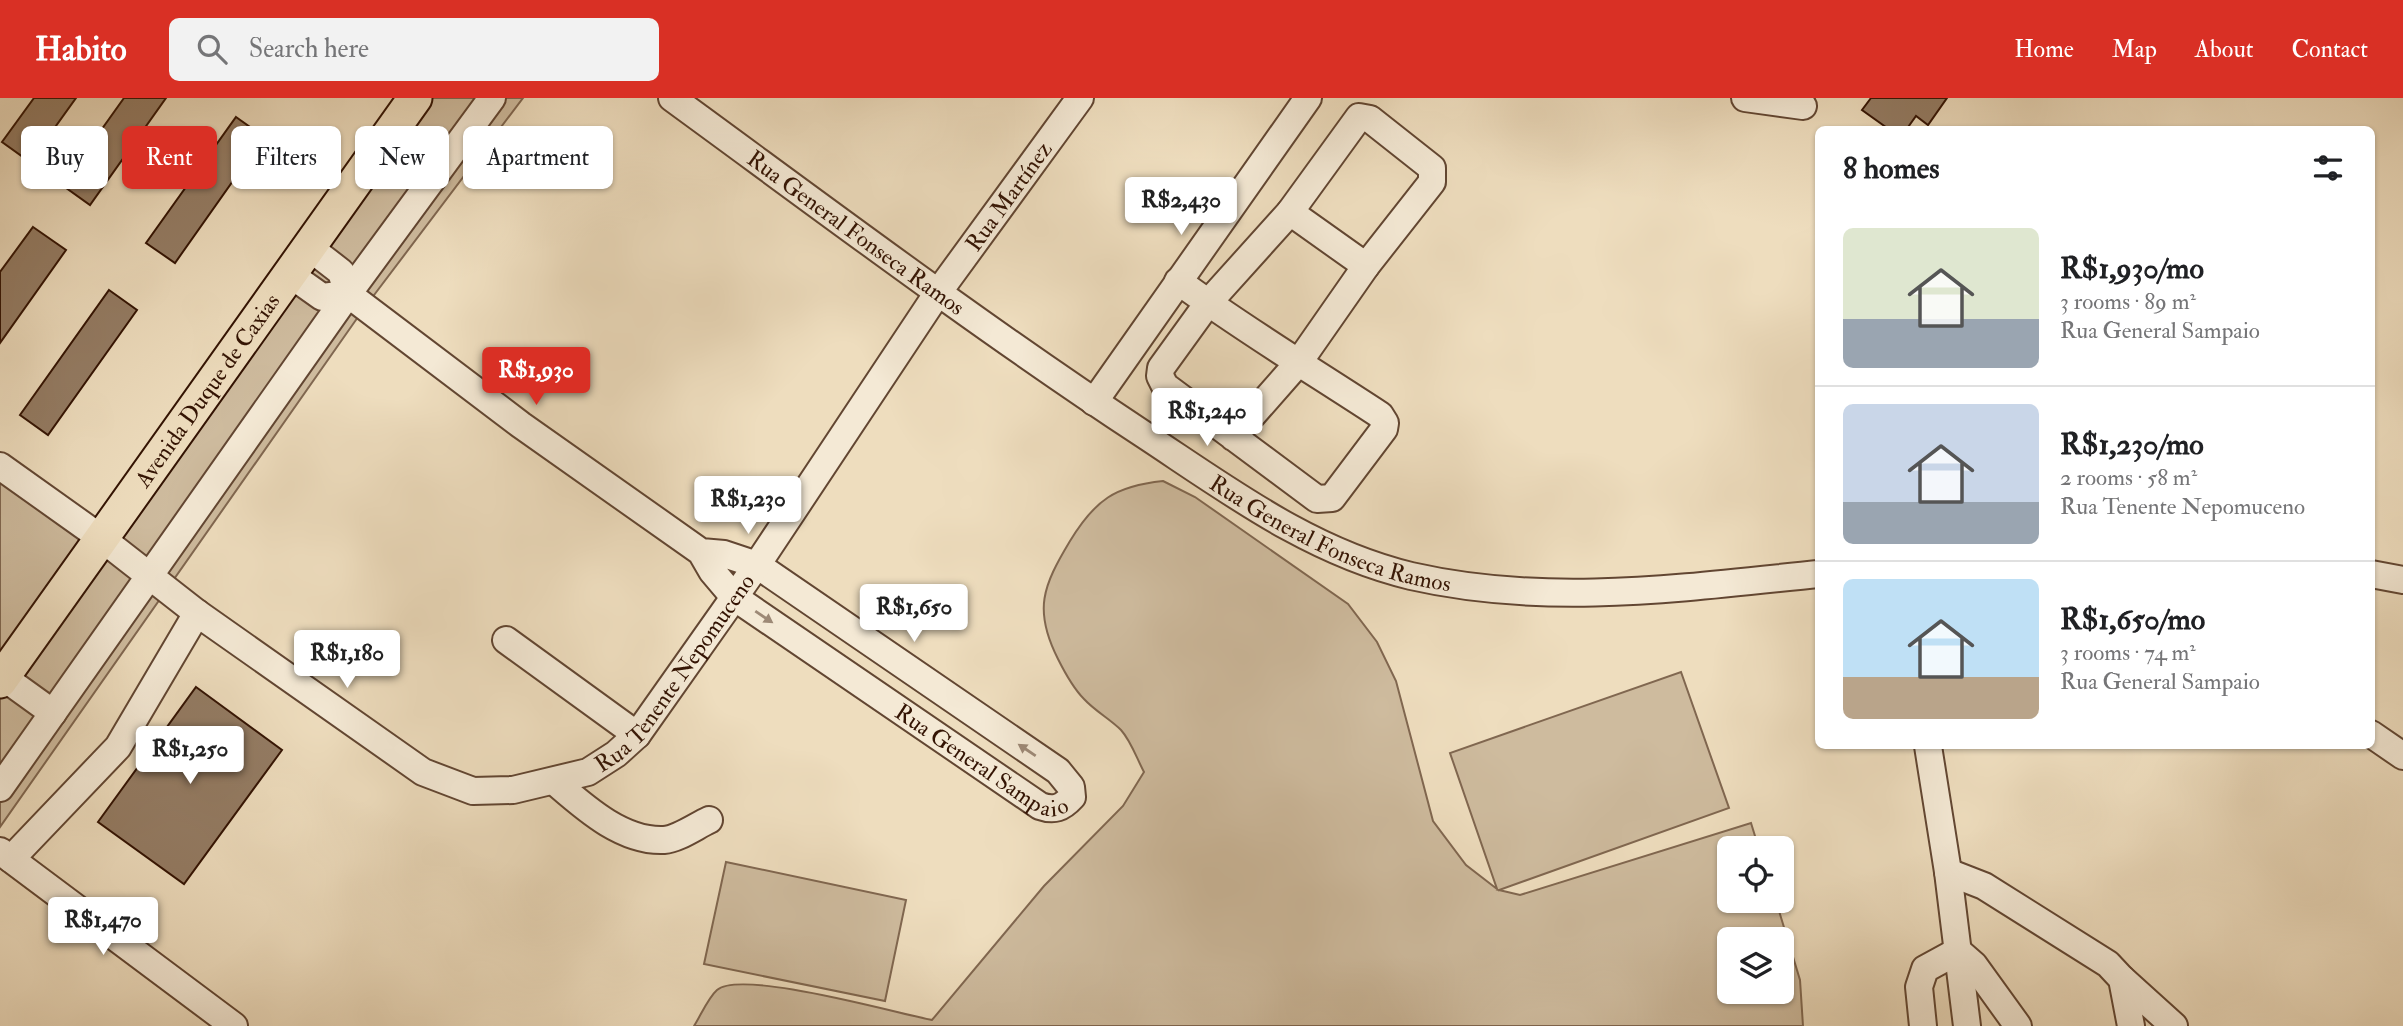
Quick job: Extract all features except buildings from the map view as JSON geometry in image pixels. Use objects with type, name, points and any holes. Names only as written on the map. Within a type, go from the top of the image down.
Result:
[{"type":"main road","name":"Avenida Duque de Caxias","points":[[2,679],[415,98]]},
{"type":"street","points":[[0,788],[348,294],[492,98]]},
{"type":"street","name":"Rua General Fonseca Ramos","points":[[672,98],[937,294],[1094,402],[1281,525],[1340,553],[1411,576],[1513,592],[1620,594],[1815,575]]},
{"type":"street","name":"Rua Martínez","points":[[937,294],[1080,98]]},
{"type":"street","points":[[1094,402],[1308,98]]},
{"type":"street","points":[[1745,98],[1803,106]]},
{"type":"street","points":[[1178,281],[1208,303],[1299,362],[1380,415],[1385,423],[1384,429],[1332,498],[1317,499],[1233,437],[1165,386],[1160,376],[1161,368],[1208,303],[1290,212],[1359,117],[1370,119],[1432,168],[1434,176],[1366,266],[1299,362],[1233,437]]},
{"type":"street","points":[[1290,212],[1366,266]]},
{"type":"street","name":"Rua General Sampaio","points":[[310,248],[341,272],[348,294],[521,425],[701,552],[712,571],[734,597],[1040,806],[1050,810],[1063,807],[1072,797],[1071,787],[1058,771],[757,565],[724,554],[701,552]]},
{"type":"street","points":[[291,275],[321,297],[348,294]]},
{"type":"street","name":"Rua Tenente Nepomuceno","points":[[0,466],[101,538],[197,614],[423,772],[473,791],[513,790],[588,772],[616,754],[637,734],[757,565],[937,294]]},
{"type":"street","points":[[2375,575],[2403,580]]},
{"type":"street","points":[[197,614],[118,747],[5,855],[234,1026]]},
{"type":"street","points":[[506,640],[637,734]]},
{"type":"street","points":[[891,704],[916,673]]},
{"type":"street","points":[[2,679],[53,713]]},
{"type":"street","points":[[2375,737],[2403,756]]},
{"type":"street","points":[[1928,749],[1948,872],[1967,1026]]},
{"type":"street","points":[[555,782],[592,815],[645,839],[667,840],[709,820]]},
{"type":"street","points":[[1948,872],[1984,886],[2108,964],[2174,1026]]},
{"type":"street","points":[[1923,1026],[1919,986],[1925,969],[1958,951]]},
{"type":"street","points":[[1958,951],[1974,965],[2018,1026]]},
{"type":"street","points":[[2122,979],[2131,1026]]},
{"type":"shaded area","points":[[410,98],[523,98],[502,126],[463,126],[463,177],[365,307],[0,827],[0,467],[98,536],[355,175],[355,189],[449,189],[449,126],[390,126]]},
{"type":"shaded area","points":[[1163,481],[1195,497],[1348,604],[1377,642],[1396,681],[1433,821],[1466,865],[1497,889],[1450,753],[1681,672],[1729,808],[1499,890],[1520,895],[1751,823],[1755,836],[1717,836],[1717,913],[1780,913],[1784,927],[1717,927],[1717,1004],[1794,1004],[1794,960],[1800,980],[1803,1026],[694,1026],[714,993],[732,985],[786,988],[932,1020],[1044,886],[1123,806],[1144,772],[1125,734],[1084,699],[1066,675],[1050,642],[1044,598],[1053,572],[1088,515],[1119,491]]},
{"type":"shaded area","points":[[726,862],[906,900],[885,1001],[704,964]]}]
